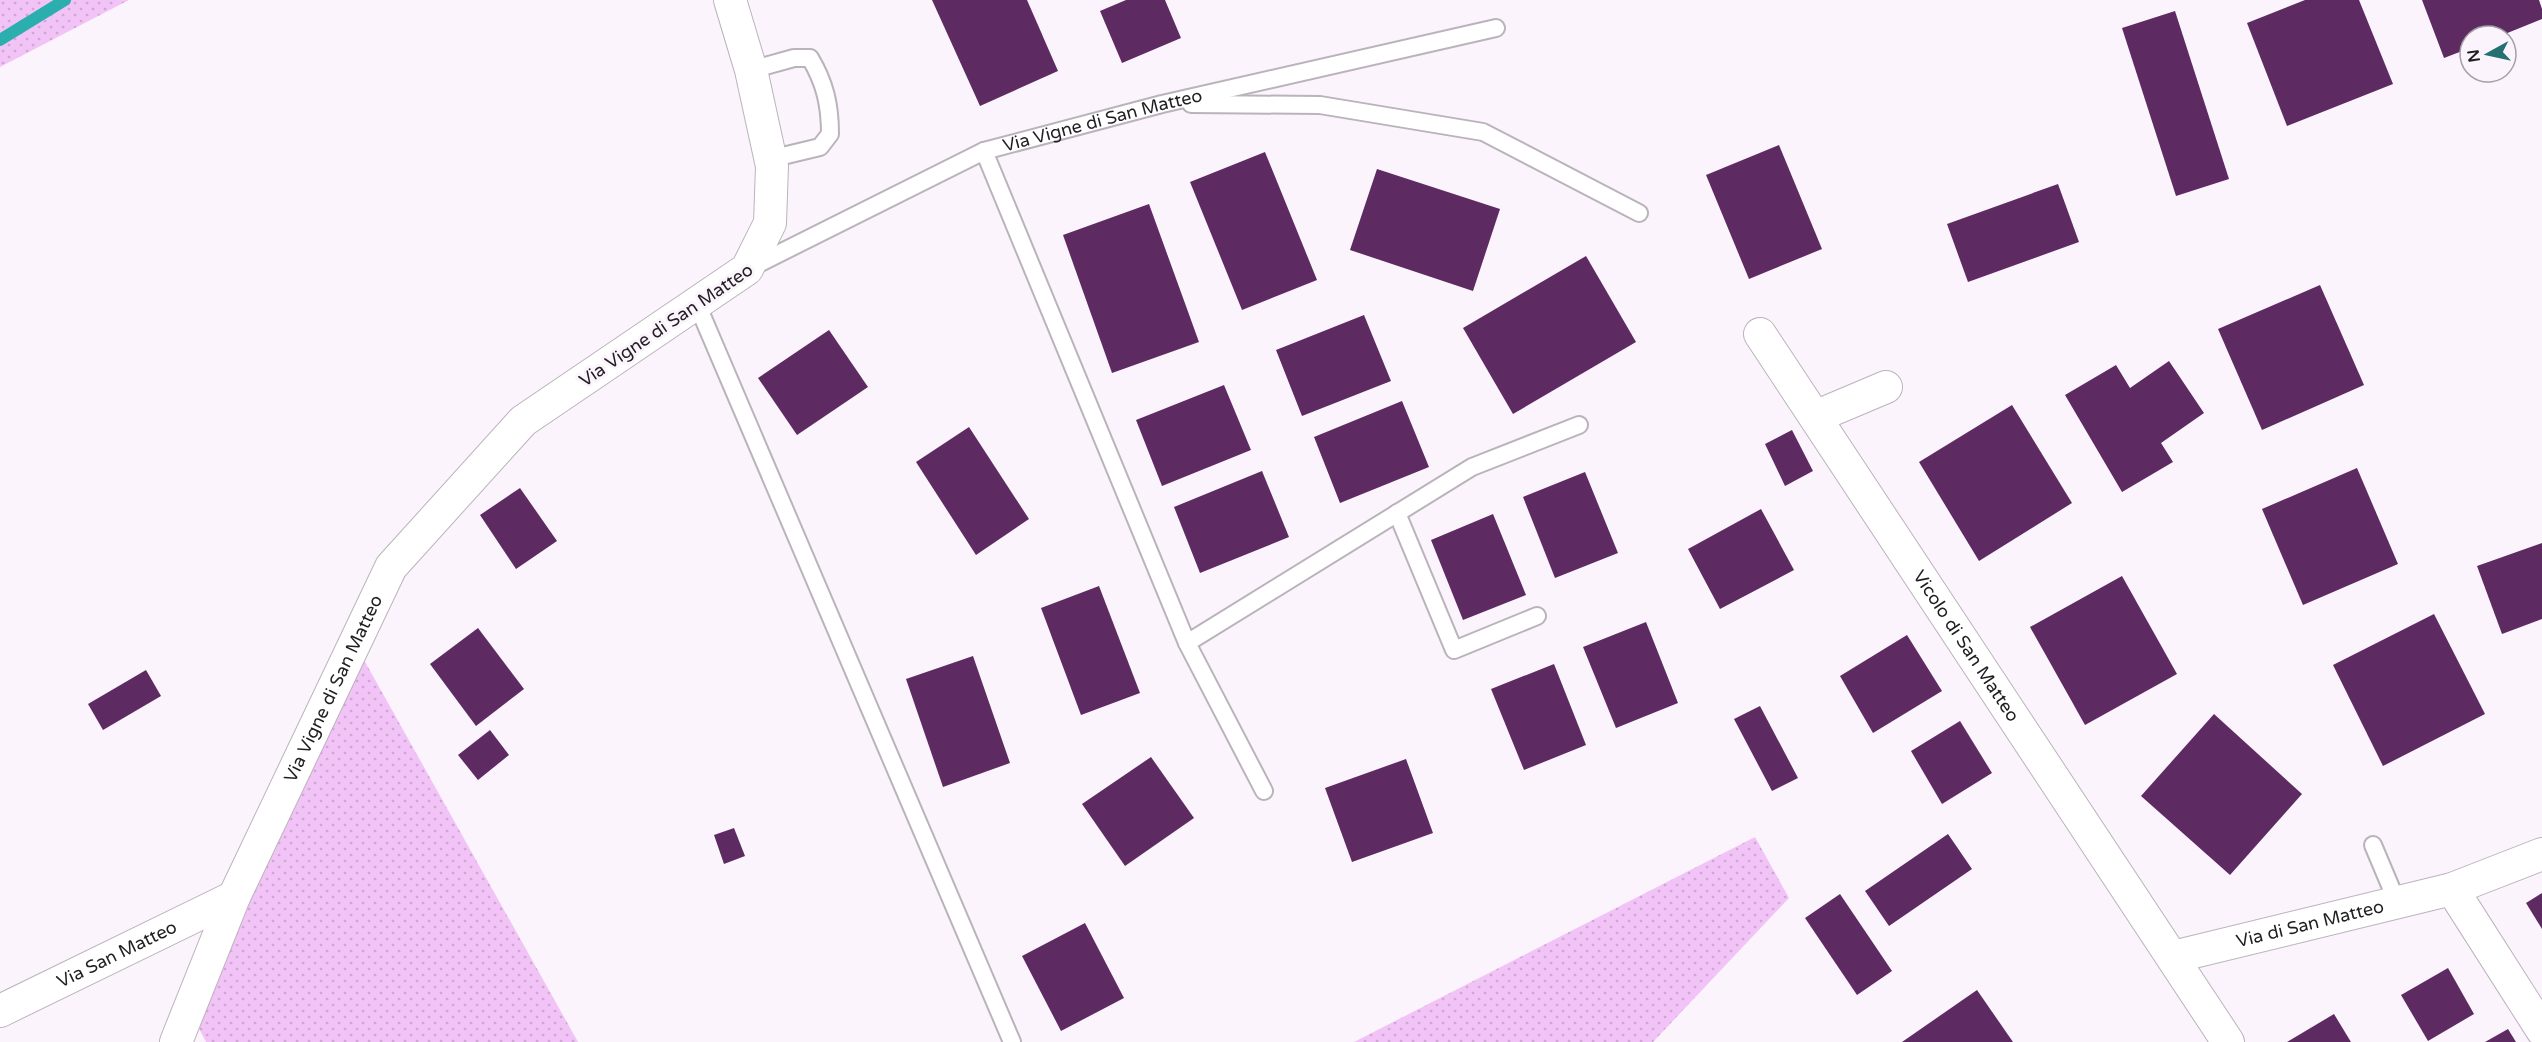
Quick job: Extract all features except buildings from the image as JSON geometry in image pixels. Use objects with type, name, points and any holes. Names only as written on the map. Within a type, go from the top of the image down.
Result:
[{"type":"street","points":[[732,4],[751,70],[770,159],[770,223],[747,269]]},
{"type":"street","name":"Via Vigne di San Matteo","points":[[176,1042],[234,897],[392,567],[523,421],[747,269]]},
{"type":"street","name":"Vicolo di San Matteo","points":[[1760,334],[2173,957]]},
{"type":"street","points":[[1815,417],[1886,387]]},
{"type":"street","name":"Via di San Matteo","points":[[2173,957],[2452,889],[2542,854]]},
{"type":"street","points":[[2452,889],[2542,1030]]},
{"type":"street","name":"Via San Matteo","points":[[0,1011],[234,897]]},
{"type":"street","points":[[2173,957],[2228,1042]]},
{"type":"lane","name":"Via Vigne di San Matteo","points":[[747,269],[984,151],[1162,104],[1496,28]]},
{"type":"lane","points":[[751,70],[794,58],[810,58],[826,91],[830,111],[830,134],[820,147],[770,159]]},
{"type":"lane","points":[[1162,104],[1320,105],[1483,132],[1639,213]]},
{"type":"lane","points":[[984,151],[1187,643],[1264,791]]},
{"type":"lane","points":[[697,304],[1012,1042]]},
{"type":"lane","points":[[1187,643],[1472,467],[1579,425]]},
{"type":"lane","points":[[1396,513],[1454,650],[1537,616]]},
{"type":"lane","points":[[2373,845],[2397,902]]},
{"type":"shaded area","points":[[0,0],[129,0],[0,67]]},
{"type":"shaded area","points":[[355,644],[578,1042],[206,1042],[189,1009]]},
{"type":"shaded area","points":[[1755,837],[1789,898],[1653,1042],[1354,1042]]},
{"type":"waterway","points":[[0,40],[65,0]]}]
